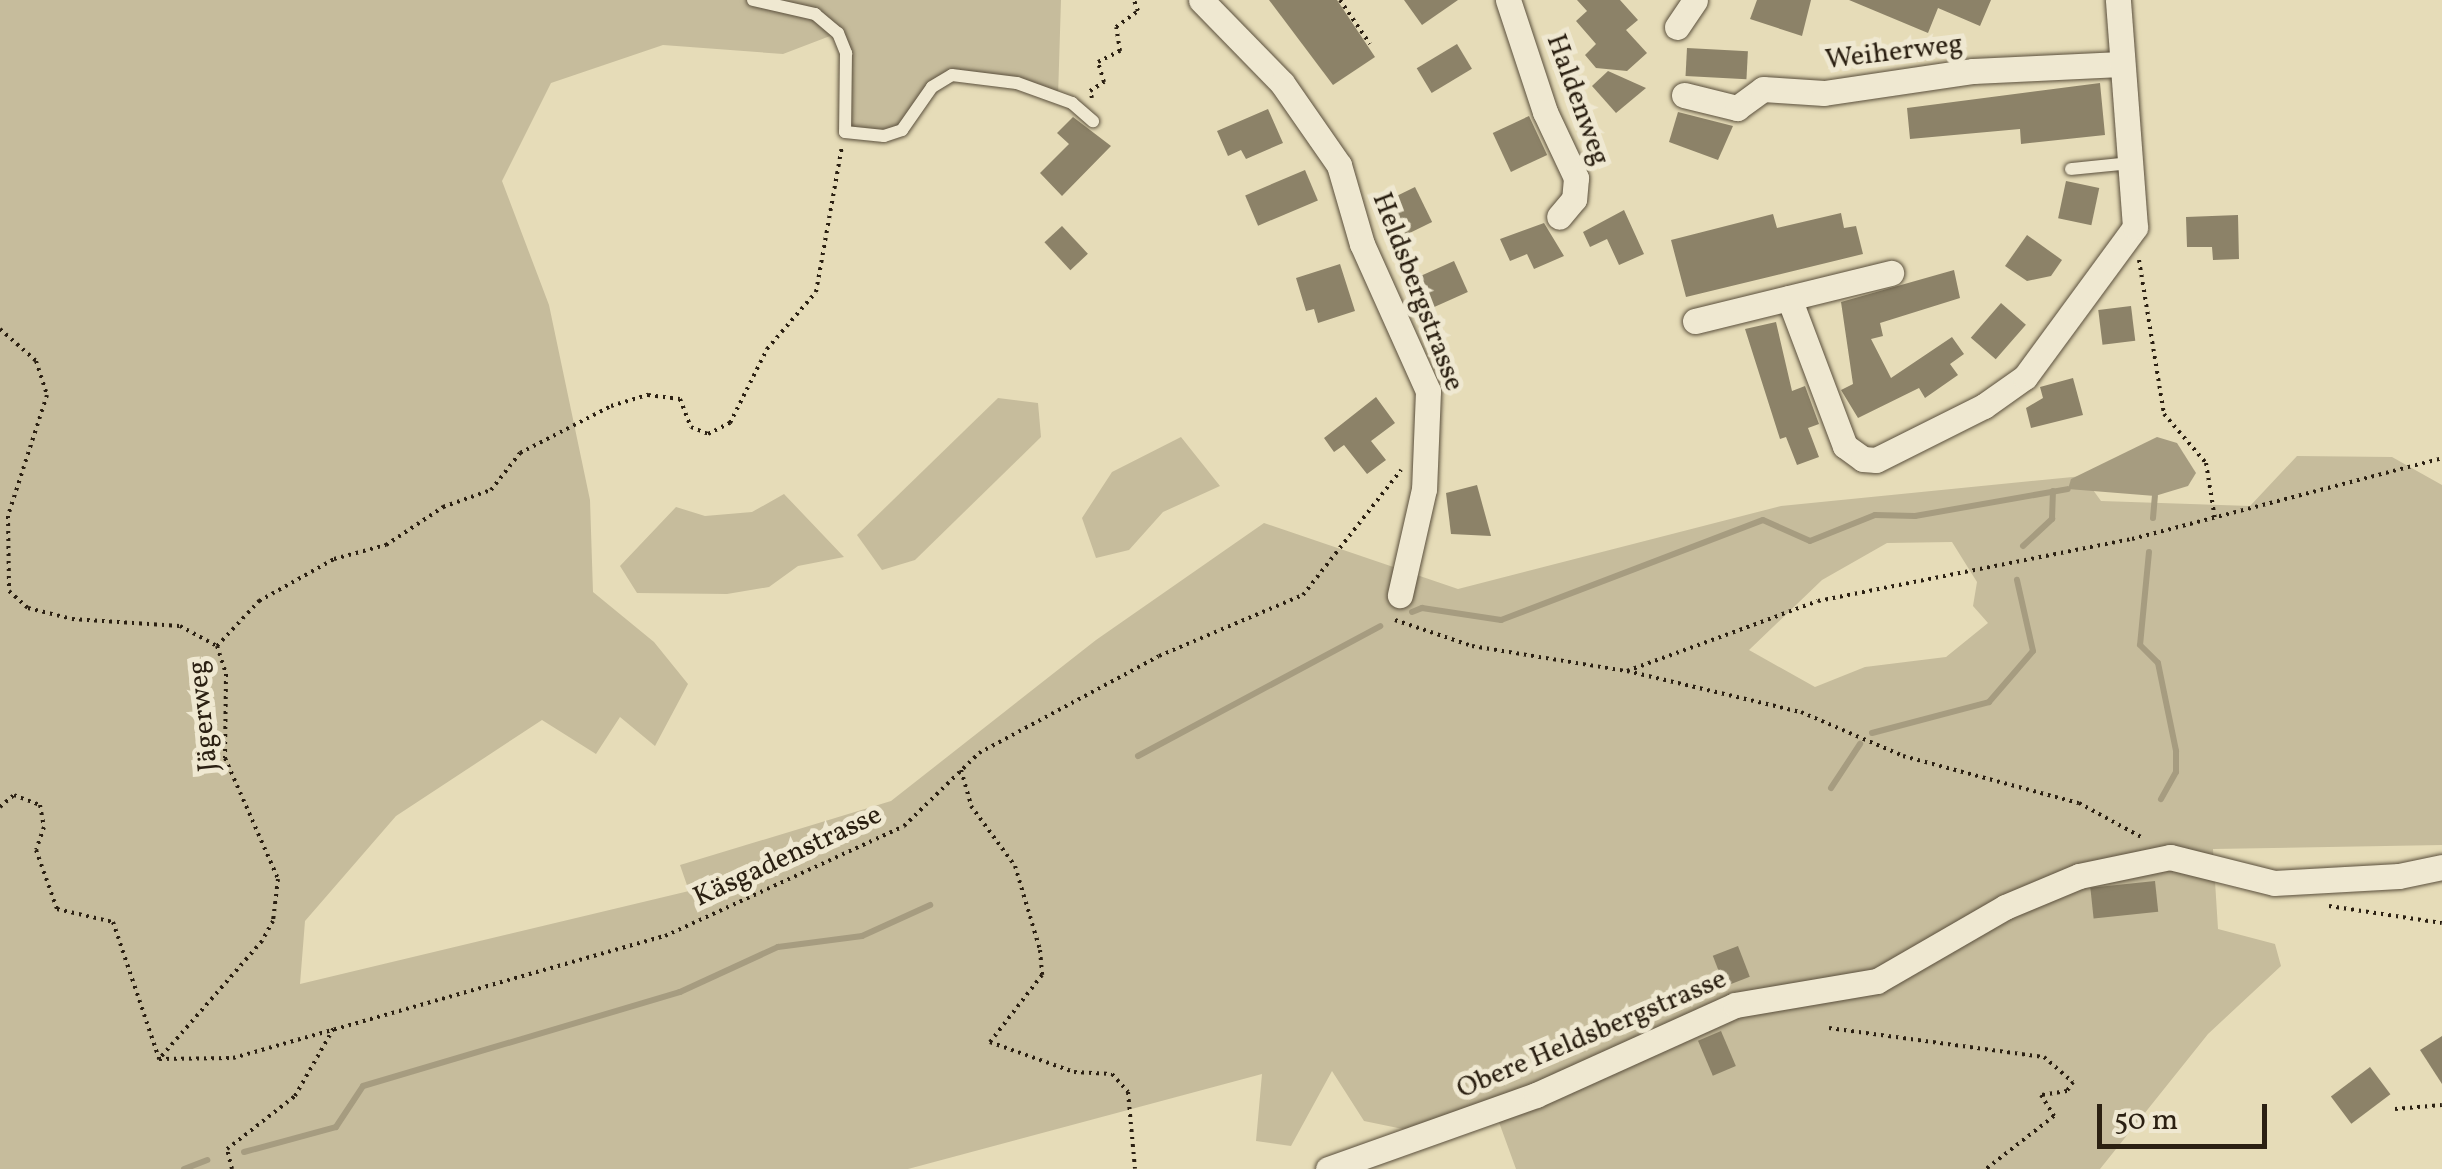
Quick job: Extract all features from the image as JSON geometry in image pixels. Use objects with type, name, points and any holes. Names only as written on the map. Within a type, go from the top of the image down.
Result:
[{"type":"street","name":"Heldsbergstrasse","points":[[1200,0],[1282,84],[1340,166],[1362,244],[1428,391],[1430,434],[1400,595]]},
{"type":"street","name":"Haldenweg","points":[[1508,0],[1545,112],[1576,178],[1574,199],[1559,217]]},
{"type":"street","points":[[1677,27],[1695,0]]},
{"type":"street","points":[[1788,298],[1845,446],[1876,460],[2017,384],[2135,227],[2118,0]]},
{"type":"street","name":"Weiherweg","points":[[1684,95],[1737,108],[1763,89],[1824,93],[1973,71],[2121,64]]},
{"type":"street","points":[[1696,320],[1891,273]]},
{"type":"street","name":"Obere Heldsbergstrasse","points":[[1328,1169],[1536,1094],[1735,1005],[1877,981],[2005,908],[2079,876],[2170,858],[2274,883],[2399,876],[2442,866]]},
{"type":"lane","points":[[754,0],[815,14],[838,33],[846,53],[845,132],[884,136],[902,130],[932,87],[952,75],[1017,83],[1082,111],[1093,121]]},
{"type":"lane","points":[[2071,169],[2130,163]]},
{"type":"path","points":[[1082,111],[1094,103],[1090,91],[1104,82],[1098,62],[1120,51],[1116,27],[1138,11],[1134,0]]},
{"type":"path","points":[[1337,0],[1370,44]]},
{"type":"path","points":[[217,646],[259,602],[334,559],[386,545],[444,507],[491,490],[520,453],[611,406],[648,395],[680,399],[691,427],[708,434],[730,424],[768,349],[816,292],[845,132]]},
{"type":"path","points":[[2135,227],[2164,414],[2206,463],[2215,520]]},
{"type":"path","name":"Jägerweg","points":[[1,331],[36,361],[47,395],[8,516],[9,590],[28,608],[72,619],[180,626],[217,646],[226,674],[224,758],[233,790],[272,857],[278,900],[262,941],[159,1060]]},
{"type":"path","name":"Käsgadenstrasse","points":[[159,1060],[233,1058],[335,1026],[664,936],[904,826],[979,753],[1158,656],[1302,595],[1430,434]]},
{"type":"path","points":[[1627,671],[1818,601],[2215,520],[2442,458]]},
{"type":"path","points":[[1400,595],[1394,617],[1399,626],[1472,646],[1627,671],[1802,712],[1903,756],[2079,803],[2170,858]]},
{"type":"path","points":[[961,770],[970,806],[1015,866],[1040,950],[1042,975],[990,1042],[1074,1072],[1112,1074],[1128,1092],[1135,1169]]},
{"type":"path","points":[[0,807],[14,795],[40,804],[44,827],[36,850],[57,908],[113,922],[159,1060]]},
{"type":"path","points":[[2322,904],[2442,922]]},
{"type":"path","points":[[232,1169],[227,1149],[295,1096],[335,1026]]},
{"type":"path","points":[[1829,1028],[2044,1057],[2073,1082],[2067,1091],[2041,1094],[2054,1116],[1986,1169]]},
{"type":"path","points":[[2394,1108],[2442,1104]]},
{"type":"shaded area","points":[[0,0],[1061,0],[1058,97],[952,75],[932,87],[902,130],[845,132],[847,92],[838,33],[783,54],[663,45],[551,83],[502,181],[549,305],[590,500],[593,592],[654,642],[688,684],[655,746],[620,717],[596,754],[542,720],[396,816],[305,921],[300,984],[689,891],[680,865],[891,801],[1096,640],[1264,523],[1458,589],[1781,506],[2083,476],[2101,501],[2250,506],[2297,456],[2392,457],[2442,485],[2442,845],[2213,849],[2218,929],[2275,944],[2281,966],[2208,1034],[2100,1169],[1516,1169],[1492,1103],[1437,1136],[1364,1121],[1332,1071],[1291,1146],[1256,1141],[1262,1074],[908,1169],[0,1169]],"holes":[[[1952,542],[1977,582],[1973,606],[1988,623],[1946,657],[1865,667],[1815,687],[1749,650],[1822,580],[1887,543]]]},
{"type":"shaded area","points":[[998,398],[1038,403],[1041,437],[915,560],[882,570],[857,535]]},
{"type":"shaded area","points":[[1181,437],[1220,486],[1163,512],[1129,550],[1096,558],[1082,518],[1112,472]]},
{"type":"shaded area","points":[[2157,437],[2177,443],[2196,473],[2188,486],[2155,496],[2068,489],[2071,479]]},
{"type":"shaded area","points":[[784,494],[844,557],[798,566],[769,587],[727,594],[637,593],[620,566],[676,507],[705,516],[752,512]]},
{"type":"building","points":[[1269,0],[1337,0],[1375,57],[1333,85]]},
{"type":"building","points":[[1404,0],[1458,0],[1422,25]]},
{"type":"building","points":[[1577,0],[1620,0],[1638,20],[1626,30],[1647,53],[1627,71],[1596,68],[1585,55],[1596,44],[1576,21],[1587,11]]},
{"type":"building","points":[[1757,0],[1811,0],[1802,36],[1750,19]]},
{"type":"building","points":[[1849,0],[1991,0],[1980,26],[1938,8],[1928,33]]},
{"type":"building","points":[[1457,44],[1472,69],[1432,93],[1417,68]]},
{"type":"building","points":[[1687,48],[1748,51],[1746,79],[1686,76]]},
{"type":"building","points":[[1608,71],[1646,88],[1616,113],[1592,86]]},
{"type":"building","points":[[2100,83],[2105,135],[2021,144],[2020,129],[1910,139],[1907,108]]},
{"type":"building","points":[[1268,109],[1283,143],[1246,159],[1241,150],[1228,156],[1217,131]]},
{"type":"building","points":[[1678,112],[1733,126],[1718,160],[1669,142]]},
{"type":"building","points":[[1529,116],[1547,155],[1511,172],[1493,133]]},
{"type":"building","points":[[1073,117],[1111,146],[1062,196],[1040,173],[1069,144],[1057,133]]},
{"type":"building","points":[[1305,170],[1318,200],[1258,226],[1245,195]]},
{"type":"building","points":[[2066,181],[2099,188],[2091,225],[2058,218]]},
{"type":"building","points":[[1415,187],[1432,222],[1402,237],[1385,201]]},
{"type":"building","points":[[1624,210],[1644,254],[1619,265],[1607,239],[1590,247],[1583,232]]},
{"type":"building","points":[[1841,213],[1844,228],[1856,226],[1863,254],[1686,297],[1671,240],[1773,214],[1777,228]]},
{"type":"building","points":[[2238,215],[2239,259],[2213,260],[2212,247],[2187,247],[2186,217]]},
{"type":"building","points":[[1544,223],[1564,256],[1534,269],[1527,254],[1510,261],[1500,239]]},
{"type":"building","points":[[1062,226],[1088,254],[1070,270],[1044,242]]},
{"type":"building","points":[[2027,235],[2062,260],[2051,276],[2027,281],[2005,266]]},
{"type":"building","points":[[1454,261],[1468,292],[1430,309],[1417,278]]},
{"type":"building","points":[[1340,264],[1355,311],[1318,323],[1314,309],[1306,311],[1296,278]]},
{"type":"building","points":[[1954,270],[1960,298],[1880,323],[1883,336],[1871,339],[1891,378],[1952,337],[1964,354],[1950,364],[1958,375],[1925,398],[1919,388],[1858,418],[1841,390],[1853,384],[1841,302]]},
{"type":"building","points":[[2001,303],[2026,325],[1996,359],[1971,338]]},
{"type":"building","points":[[2131,306],[2135,341],[2103,345],[2098,310]]},
{"type":"building","points":[[1776,322],[1792,391],[1805,386],[1819,424],[1808,428],[1819,457],[1797,465],[1786,437],[1780,439],[1745,329]]},
{"type":"building","points":[[2073,378],[2083,415],[2031,428],[2026,408],[2043,398],[2040,387]]},
{"type":"building","points":[[1376,397],[1395,423],[1371,441],[1386,460],[1367,474],[1344,445],[1334,452],[1324,438]]},
{"type":"building","points":[[1477,485],[1491,536],[1451,534],[1446,493]]},
{"type":"building","points":[[2155,881],[2158,912],[2094,919],[2090,888]]},
{"type":"building","points":[[1738,946],[1750,977],[1725,986],[1713,956]]},
{"type":"building","points":[[1721,1031],[1736,1066],[1713,1076],[1698,1041]]},
{"type":"building","points":[[2442,1036],[2442,1084],[2420,1050]]},
{"type":"building","points":[[2370,1067],[2390,1094],[2351,1124],[2331,1096]]},
{"type":"waterway","points":[[1412,612],[1422,608],[1501,620],[1763,520],[1810,541],[1875,515],[1915,516],[2068,489]]},
{"type":"waterway","points":[[2023,546],[2052,519],[2053,491]]},
{"type":"waterway","points":[[2153,518],[2155,496]]},
{"type":"waterway","points":[[2149,552],[2140,645],[2158,663],[2176,751],[2176,772],[2161,799]]},
{"type":"waterway","points":[[1872,733],[1989,702],[2033,651],[2017,580]]},
{"type":"waterway","points":[[1138,756],[1380,626]]},
{"type":"waterway","points":[[1831,788],[1860,744]]},
{"type":"waterway","points":[[244,1152],[336,1127],[363,1086],[680,992],[778,947],[862,936],[930,905]]},
{"type":"waterway","points":[[184,1169],[207,1160]]}]
